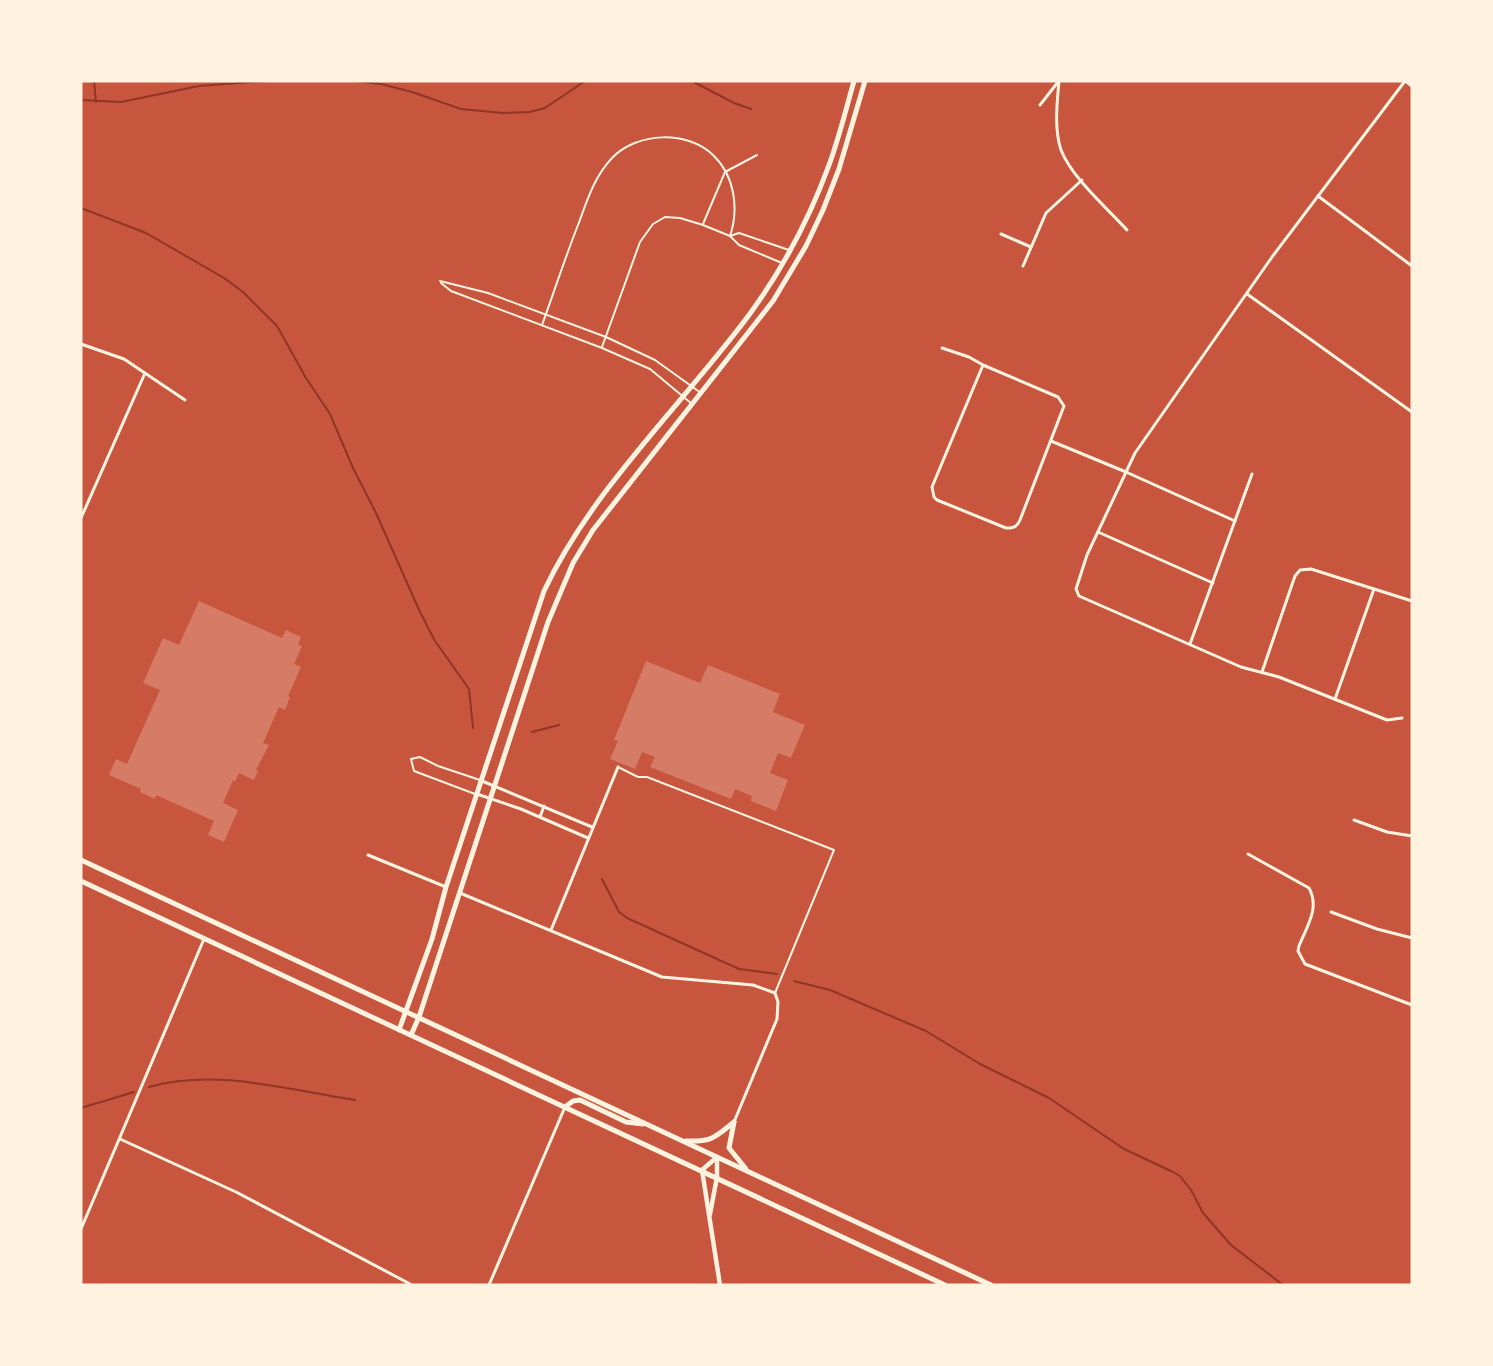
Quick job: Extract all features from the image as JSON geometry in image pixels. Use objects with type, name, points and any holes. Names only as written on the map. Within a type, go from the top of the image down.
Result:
[{"type":"main road","points":[[399,1030],[432,939],[446,887],[544,591],[556,565],[588,514],[749,314],[782,263],[829,165],[854,81]]},
{"type":"main road","points":[[411,1035],[419,1017],[548,622],[573,563],[594,530],[758,323],[806,246],[839,169],[866,81]]},
{"type":"main road","points":[[1406,81],[1412,85]]},
{"type":"main road","points":[[81,860],[991,1285]]},
{"type":"main road","points":[[81,882],[702,1170],[945,1285]]},
{"type":"main road","points":[[565,1107],[573,1101],[580,1100],[626,1122],[650,1126]]},
{"type":"main road","points":[[683,1141],[706,1140],[719,1136],[734,1122]]},
{"type":"main road","points":[[734,1122],[729,1148],[746,1170]]},
{"type":"street","points":[[1040,105],[1058,81]]},
{"type":"street","points":[[1058,81],[1057,118],[1060,145],[1070,167],[1127,230]]},
{"type":"street","points":[[1402,718],[1388,720],[1279,677],[1241,666],[1079,596],[1076,589],[1078,579],[1098,532],[1135,453],[1318,196],[1406,81]]},
{"type":"street","points":[[1023,266],[1046,213],[1082,180]]},
{"type":"street","points":[[1318,196],[1412,266]]},
{"type":"street","points":[[1001,234],[1031,247]]},
{"type":"street","points":[[1247,294],[1412,412]]},
{"type":"street","points":[[81,344],[124,359],[185,400]]},
{"type":"street","points":[[942,348],[969,356],[983,364],[1058,396],[1064,406],[1020,520],[1017,526],[1012,528],[1006,528],[934,497],[932,487],[983,364]]},
{"type":"street","points":[[81,518],[145,373]]},
{"type":"street","points":[[1050,441],[1126,472],[1235,521]]},
{"type":"street","points":[[1190,644],[1252,474]]},
{"type":"street","points":[[1098,532],[1213,583]]},
{"type":"street","points":[[1262,673],[1295,576],[1300,570],[1311,569],[1412,601]]},
{"type":"street","points":[[1335,699],[1374,589]]},
{"type":"street","points":[[550,930],[618,767]]},
{"type":"street","points":[[482,781],[592,827]]},
{"type":"street","points":[[477,794],[588,838]]},
{"type":"street","points":[[540,818],[544,806]]},
{"type":"street","points":[[1354,820],[1387,832],[1412,836]]},
{"type":"street","points":[[1248,854],[1309,888],[1313,895],[1314,911],[1298,951],[1305,964],[1412,1004]]},
{"type":"street","points":[[368,856],[446,887]]},
{"type":"street","points":[[459,893],[662,977],[753,985],[775,993],[778,1002],[777,1019],[734,1122]]},
{"type":"street","points":[[1331,912],[1377,930],[1412,938]]},
{"type":"street","points":[[81,1229],[204,939]]},
{"type":"street","points":[[489,1285],[565,1107]]},
{"type":"street","points":[[120,1139],[236,1192],[412,1285]]},
{"type":"street","points":[[717,1156],[702,1170],[720,1285]]},
{"type":"street","points":[[709,1218],[717,1177],[717,1156]]},
{"type":"lane","points":[[542,325],[593,183],[613,157],[627,147],[644,140],[660,137],[683,140],[713,155],[725,172],[733,190],[734,224],[730,236]]},
{"type":"lane","points":[[703,225],[725,172],[757,155]]},
{"type":"lane","points":[[602,348],[640,242],[653,224],[665,218],[680,218],[703,225],[730,236],[739,245],[782,263]]},
{"type":"lane","points":[[730,236],[738,233],[788,250]]},
{"type":"lane","points":[[692,404],[650,370],[602,348],[451,291],[440,282],[488,293],[606,337],[655,360],[701,393]]},
{"type":"lane","points":[[477,794],[414,771],[411,759],[420,757],[438,766],[482,781]]},
{"type":"lane","points":[[618,767],[638,777],[647,777],[834,850],[775,993]]},
{"type":"building","points":[[199,601],[282,638],[286,630],[301,637],[298,645],[302,646],[294,664],[301,667],[288,696],[290,697],[285,710],[279,707],[263,743],[269,745],[256,770],[258,771],[254,780],[239,773],[235,782],[233,780],[223,803],[238,810],[224,842],[208,835],[214,821],[156,795],[155,799],[140,792],[141,789],[109,775],[116,759],[127,764],[160,690],[143,683],[163,638],[179,645]]},
{"type":"building","points":[[646,661],[700,683],[708,665],[780,694],[773,712],[805,725],[791,758],[778,753],[770,773],[788,780],[776,811],[751,801],[752,796],[735,789],[731,799],[650,767],[655,757],[642,752],[635,769],[610,759],[618,741],[614,740]]},
{"type":"waterway","points":[[94,81],[96,102]]},
{"type":"waterway","points":[[81,100],[121,102],[199,86],[268,81]]},
{"type":"waterway","points":[[355,81],[381,84],[412,92],[461,109],[503,113],[530,112],[545,108],[585,81]]},
{"type":"waterway","points":[[692,81],[734,103],[751,109]]},
{"type":"waterway","points":[[81,208],[146,233],[224,278],[243,292],[277,326],[306,378],[330,414],[353,468],[376,513],[435,641],[469,689],[473,728]]},
{"type":"waterway","points":[[532,732],[559,725]]},
{"type":"waterway","points":[[602,879],[619,912],[627,918],[739,969],[777,974]]},
{"type":"waterway","points":[[794,981],[830,990],[926,1031],[980,1064],[1049,1098],[1124,1149],[1180,1176],[1191,1190],[1203,1213],[1231,1245],[1283,1285]]},
{"type":"waterway","points":[[149,1087],[175,1082],[226,1080],[278,1086],[355,1100]]},
{"type":"waterway","points":[[81,1108],[134,1092]]}]
